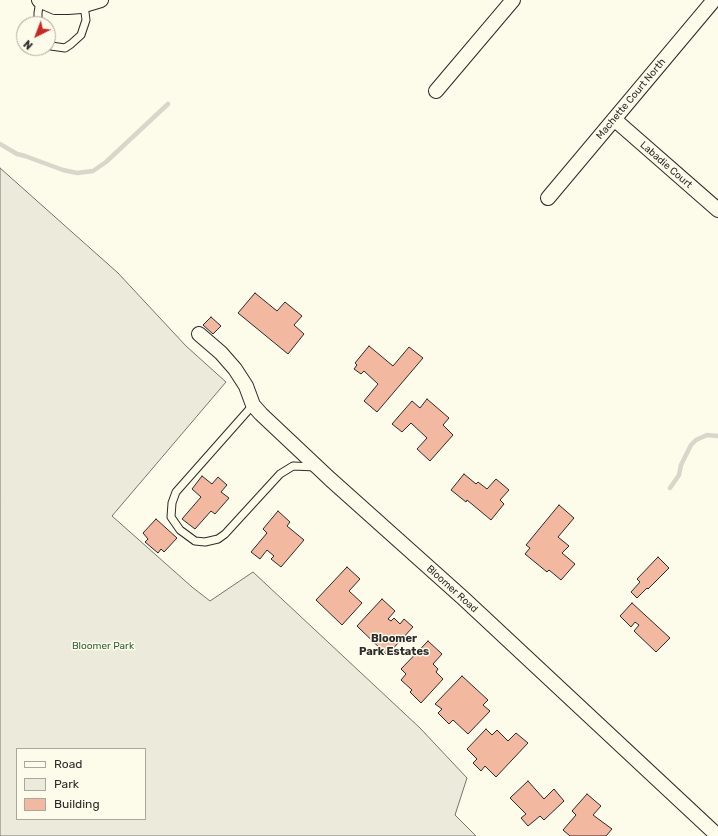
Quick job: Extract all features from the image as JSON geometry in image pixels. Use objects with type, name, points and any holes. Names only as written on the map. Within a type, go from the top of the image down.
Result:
[{"type":"street","points":[[40,0],[54,7],[84,5],[101,0]]},
{"type":"street","points":[[436,91],[513,0]]},
{"type":"street","points":[[714,0],[718,5]]},
{"type":"street","name":"Machette Court North","points":[[548,198],[714,0]]},
{"type":"street","name":"Labadie Court","points":[[614,120],[718,210]]},
{"type":"street","name":"Bloomer Road","points":[[199,334],[221,353],[235,369],[246,386],[254,405],[261,414],[317,467],[469,604],[718,836]]},
{"type":"lane","points":[[38,16],[40,0]]},
{"type":"lane","points":[[56,47],[65,48],[81,34],[86,20],[84,5]]},
{"type":"lane","points":[[254,405],[176,492],[172,503],[171,517],[180,530],[195,541],[205,542],[218,539],[225,534],[280,474],[293,466],[317,467]]},
{"type":"green space","name":"Bloomer Park","points":[[0,168],[118,273],[186,346],[226,382],[112,516],[192,587],[210,601],[253,572],[420,728],[467,778],[455,815],[476,836],[0,836]]},
{"type":"building","points":[[255,293],[277,311],[285,302],[302,316],[294,325],[304,334],[288,354],[238,313]]},
{"type":"building","points":[[211,317],[221,326],[213,334],[203,325]]},
{"type":"building","points":[[369,346],[393,366],[409,347],[423,358],[377,412],[364,401],[378,384],[364,371],[361,374],[354,369],[357,365],[355,363]]},
{"type":"building","points":[[427,399],[449,418],[443,425],[453,435],[430,461],[417,449],[427,438],[411,423],[402,432],[392,424],[412,401],[420,408]]},
{"type":"building","points":[[464,474],[476,484],[478,482],[487,489],[496,479],[509,490],[500,500],[504,504],[491,520],[467,500],[466,502],[451,490]]},
{"type":"building","points":[[202,476],[212,484],[218,477],[227,485],[221,492],[229,498],[215,514],[211,511],[195,529],[182,519],[201,497],[192,489]]},
{"type":"building","points":[[559,505],[574,518],[558,537],[569,546],[562,553],[575,564],[561,580],[549,570],[547,572],[525,554],[530,548],[526,545]]},
{"type":"building","points":[[278,511],[290,522],[287,526],[304,540],[281,567],[271,559],[274,556],[267,550],[260,559],[251,552],[267,533],[263,529]]},
{"type":"building","points":[[156,519],[177,538],[164,552],[161,549],[158,553],[145,542],[148,539],[143,533]]},
{"type":"building","points":[[658,557],[669,568],[637,598],[631,592],[640,582],[637,579]]},
{"type":"building","points":[[347,567],[360,579],[349,591],[362,603],[342,625],[316,600]]},
{"type":"building","points":[[382,599],[395,611],[388,619],[391,621],[394,618],[400,624],[404,619],[413,627],[387,655],[357,626]]},
{"type":"building","points":[[632,603],[670,638],[656,652],[634,631],[639,625],[635,622],[631,627],[620,616]]},
{"type":"building","points":[[428,641],[442,654],[433,664],[438,669],[436,672],[443,679],[421,703],[410,692],[412,690],[401,680],[406,674],[401,669]]},
{"type":"building","points":[[462,676],[488,700],[483,705],[490,711],[468,734],[453,720],[449,724],[438,713],[442,709],[435,704]]},
{"type":"building","points":[[486,729],[492,735],[497,730],[508,741],[516,733],[528,743],[496,777],[485,766],[481,771],[473,763],[477,759],[467,749]]},
{"type":"building","points":[[528,781],[544,799],[554,789],[564,801],[544,820],[540,816],[528,826],[521,818],[526,814],[510,798]]},
{"type":"building","points":[[587,794],[601,806],[593,815],[612,829],[606,836],[570,836],[563,830],[576,815],[572,811]]},
{"type":"waterway","points":[[0,144],[17,154],[63,170],[77,173],[93,171],[106,162],[168,104]]},
{"type":"waterway","points":[[670,488],[679,475],[681,465],[691,445],[696,440],[707,435],[718,436]]},
{"type":"district","name":"Bloomer Park Estates","points":[[394,645]]}]
